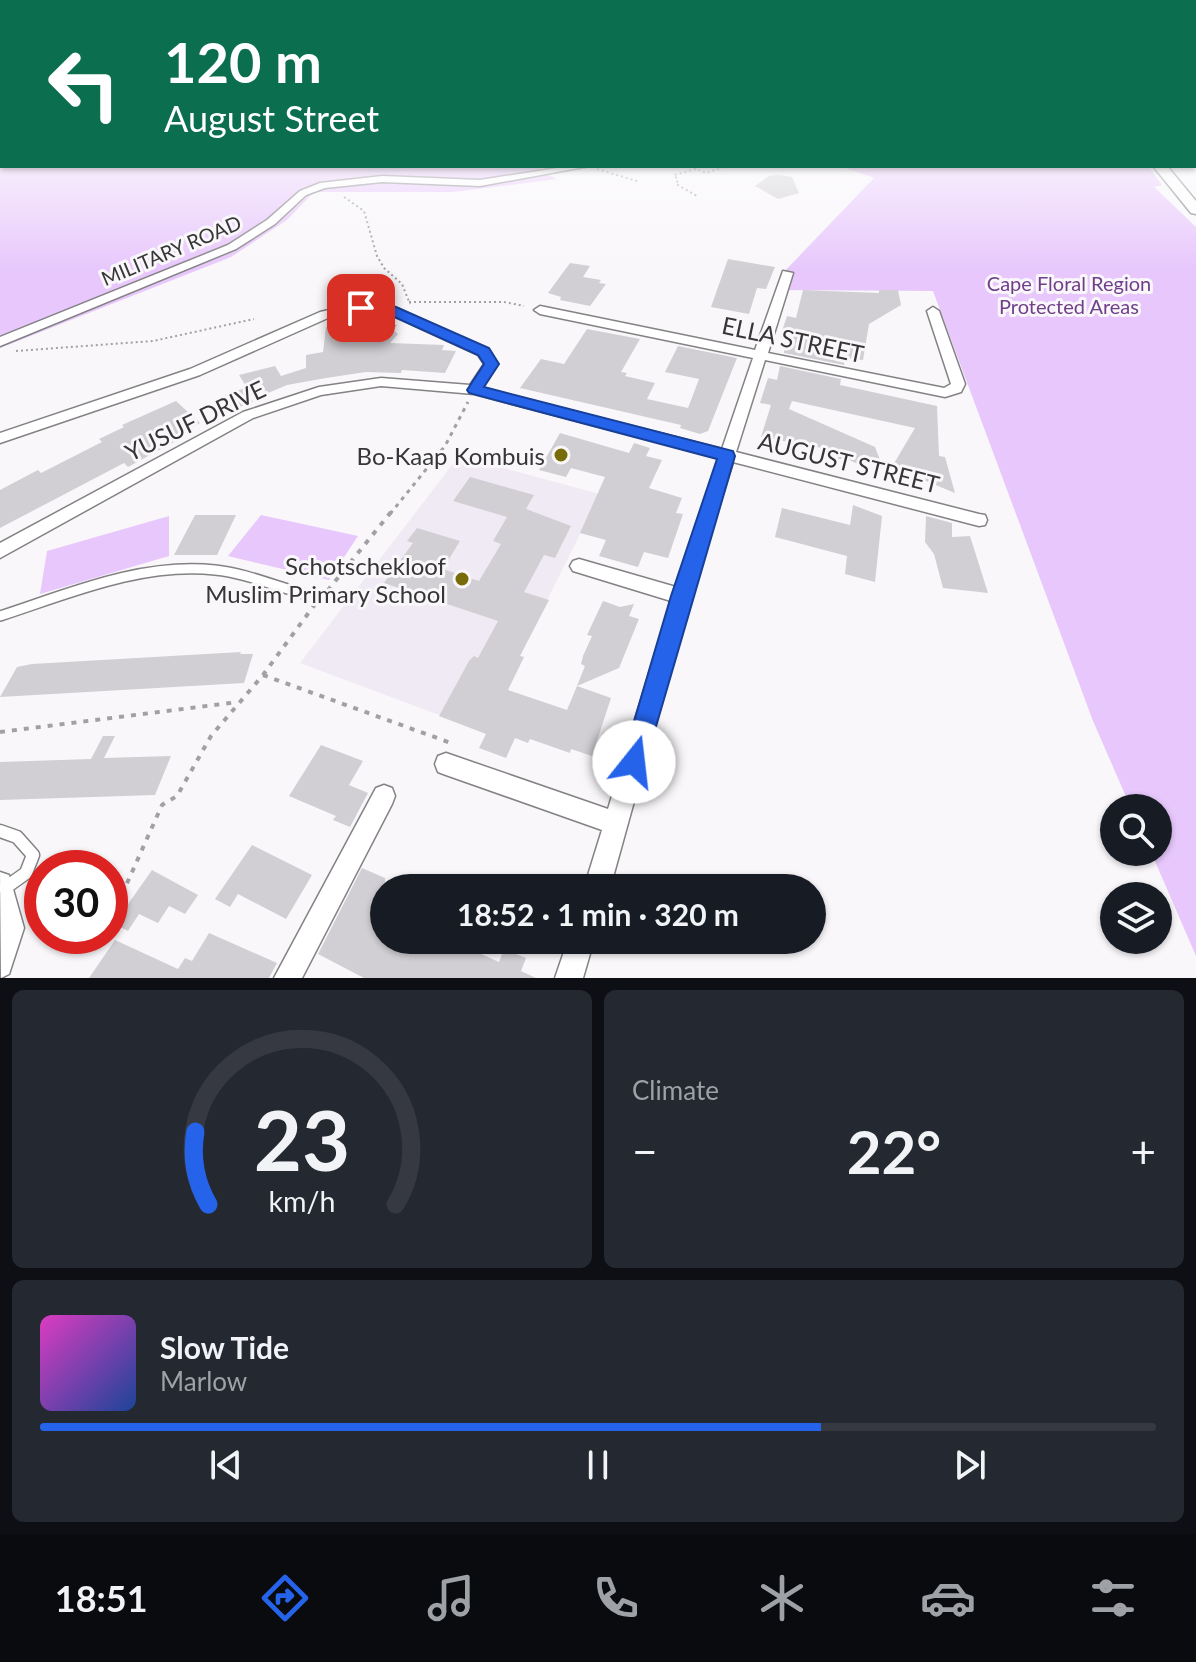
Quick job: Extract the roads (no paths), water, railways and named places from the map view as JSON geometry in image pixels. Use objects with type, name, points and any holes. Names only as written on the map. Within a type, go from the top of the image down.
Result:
[{"type":"street","name":"MILITARY ROAD","points":[[0,342],[232,247],[256,234],[310,189],[338,182],[382,179],[480,183],[520,177]]},
{"type":"street","points":[[1169,177],[1196,210]]},
{"type":"street","points":[[601,874],[682,596],[787,273]]},
{"type":"street","points":[[0,438],[195,372],[324,315],[375,309],[391,310],[415,319],[487,356],[491,364],[474,390]]},
{"type":"street","name":"ELLA STREET","points":[[540,310],[933,391],[951,391],[958,384],[933,311]]},
{"type":"street","name":"YUSUF DRIVE","points":[[0,551],[212,433],[277,404],[328,389],[381,382],[474,390]]},
{"type":"street","name":"AUGUST STREET","points":[[474,390],[979,520]]},
{"type":"street","points":[[579,566],[682,596]]},
{"type":"street","points":[[446,764],[617,824]]},
{"type":"street","points":[[288,978],[384,796]]},
{"type":"street","points":[[0,965],[11,928],[1,887]]},
{"type":"street","points":[[569,978],[577,954]]},
{"type":"lane","points":[[0,616],[139,575],[171,570],[216,570],[304,594]]},
{"type":"lane","points":[[0,831],[17,837],[33,855],[26,873],[1,887]]},
{"type":"place","name":"Bo-Kaap Kombuis","points":[[561,455]]},
{"type":"place","name":"Schotschekloof Muslim Primary School","points":[[462,579]]},
{"type":"park label","name":"Cape Floral Region Protected Areas","points":[[1069,294]]}]
